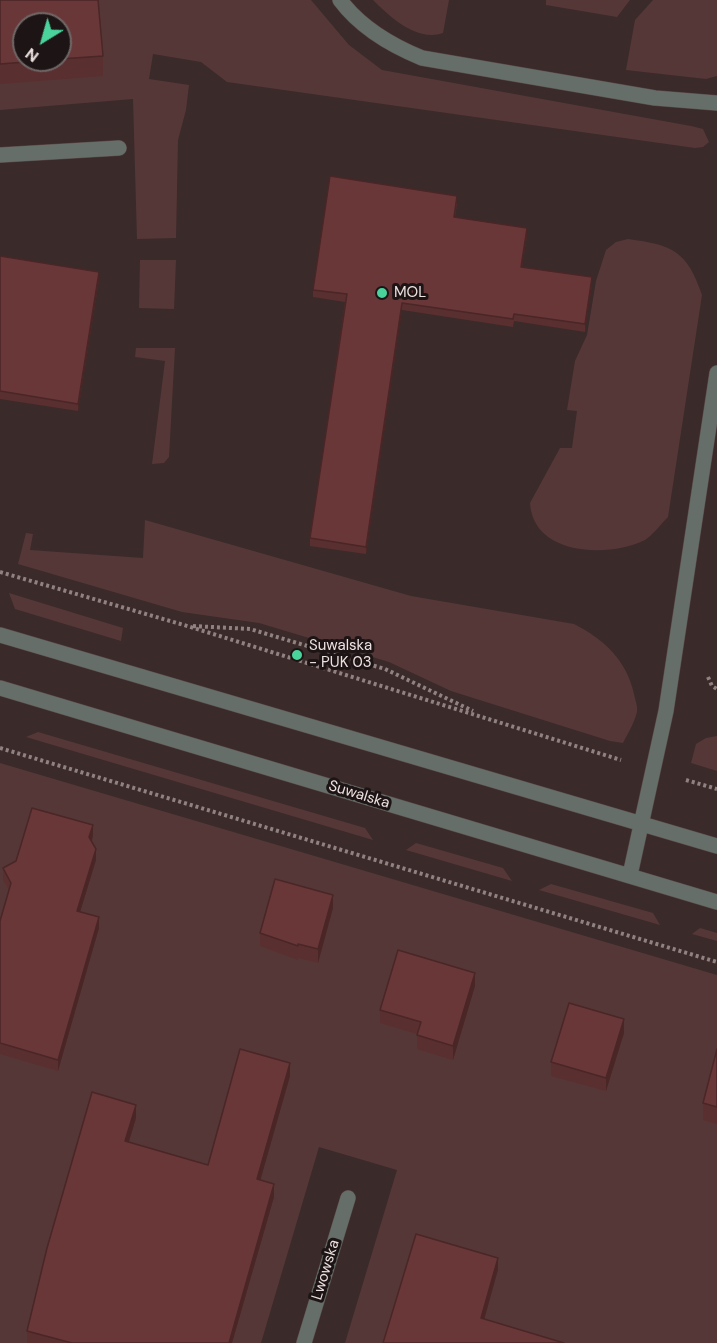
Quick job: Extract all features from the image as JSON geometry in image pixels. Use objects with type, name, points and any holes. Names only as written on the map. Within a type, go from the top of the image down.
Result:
[{"type":"street","points":[[340,0],[350,14],[375,33],[397,48],[422,58],[655,98],[717,103]]},
{"type":"street","points":[[0,155],[119,148]]},
{"type":"street","points":[[630,875],[666,711],[717,373]]},
{"type":"street","points":[[0,635],[717,846]]},
{"type":"street","name":"Suwalska","points":[[0,688],[717,902]]},
{"type":"street","name":"Lwowska","points":[[304,1343],[348,1198]]},
{"type":"path","points":[[0,572],[184,625],[717,789]]},
{"type":"path","points":[[184,625],[250,629],[385,669],[484,717]]},
{"type":"path","points":[[0,748],[717,962]]},
{"type":"shaded area","points":[[0,0],[311,0],[349,45],[382,70],[691,126],[703,129],[709,142],[703,147],[695,148],[227,82],[201,62],[153,54],[149,79],[189,85],[186,110],[178,140],[176,238],[137,239],[133,99],[0,110]]},
{"type":"shaded area","points":[[373,0],[449,0],[443,33],[433,35],[414,31],[387,14]]},
{"type":"shaded area","points":[[546,0],[630,0],[617,17],[546,5]]},
{"type":"shaded area","points":[[653,0],[717,0],[717,76],[706,79],[626,70],[635,20]]},
{"type":"shaded area","points":[[628,239],[656,244],[676,253],[690,269],[702,295],[668,517],[648,538],[630,546],[594,550],[575,548],[558,543],[544,534],[534,521],[530,503],[560,448],[572,448],[577,411],[567,410],[575,361],[587,335],[596,281],[606,250],[616,242]]},
{"type":"shaded area","points":[[140,260],[176,260],[174,309],[139,308]]},
{"type":"shaded area","points":[[136,348],[175,348],[169,457],[164,463],[152,464],[165,361],[135,357]]},
{"type":"shaded area","points":[[145,520],[411,596],[574,624],[604,644],[620,661],[631,682],[636,703],[637,712],[634,720],[623,743],[610,741],[451,691],[389,662],[259,623],[182,612],[18,564],[26,533],[33,534],[30,550],[143,558]]},
{"type":"shaded area","points":[[9,593],[123,628],[121,641],[15,609]]},
{"type":"shaded area","points":[[38,732],[365,828],[373,840],[26,737]]},
{"type":"shaded area","points":[[717,736],[717,771],[691,763],[696,744],[706,738]]},
{"type":"shaded area","points":[[0,763],[717,975],[717,1343],[345,1343],[397,1170],[319,1147],[261,1343],[0,1343]]},
{"type":"shaded area","points":[[416,843],[503,868],[512,881],[406,850]]},
{"type":"shaded area","points":[[551,884],[653,913],[660,925],[539,890]]},
{"type":"shaded area","points":[[700,928],[717,933],[717,941],[692,934]]},
{"type":"building","points":[[0,0],[98,0],[103,56],[72,58],[72,12],[12,12],[12,63],[0,64]]},
{"type":"building","points":[[330,176],[457,196],[454,217],[527,228],[521,267],[592,277],[585,324],[514,314],[513,319],[402,303],[366,547],[310,538],[347,294],[313,290]]},
{"type":"building","points":[[0,256],[99,272],[78,404],[0,391]]},
{"type":"building","points":[[32,808],[93,825],[89,837],[96,849],[77,911],[99,917],[58,1060],[0,1043],[0,921],[11,883],[3,868],[16,861]]},
{"type":"building","points":[[275,879],[333,895],[318,949],[298,944],[298,946],[260,933]]},
{"type":"building","points":[[398,950],[475,973],[453,1046],[417,1035],[421,1022],[380,1010]]},
{"type":"building","points":[[569,1003],[624,1019],[606,1078],[551,1062]]},
{"type":"building","points":[[240,1049],[290,1063],[257,1179],[274,1184],[229,1343],[72,1343],[27,1331],[47,1248],[92,1092],[136,1105],[125,1141],[208,1165]]},
{"type":"building","points":[[717,1049],[717,1107],[703,1103]]},
{"type":"building","points":[[416,1234],[498,1258],[481,1318],[564,1343],[383,1343]]},
{"type":"place","name":"MOL","points":[[382,293]]},
{"type":"place","name":"Suwalska - PUK 03","points":[[297,655]]}]
